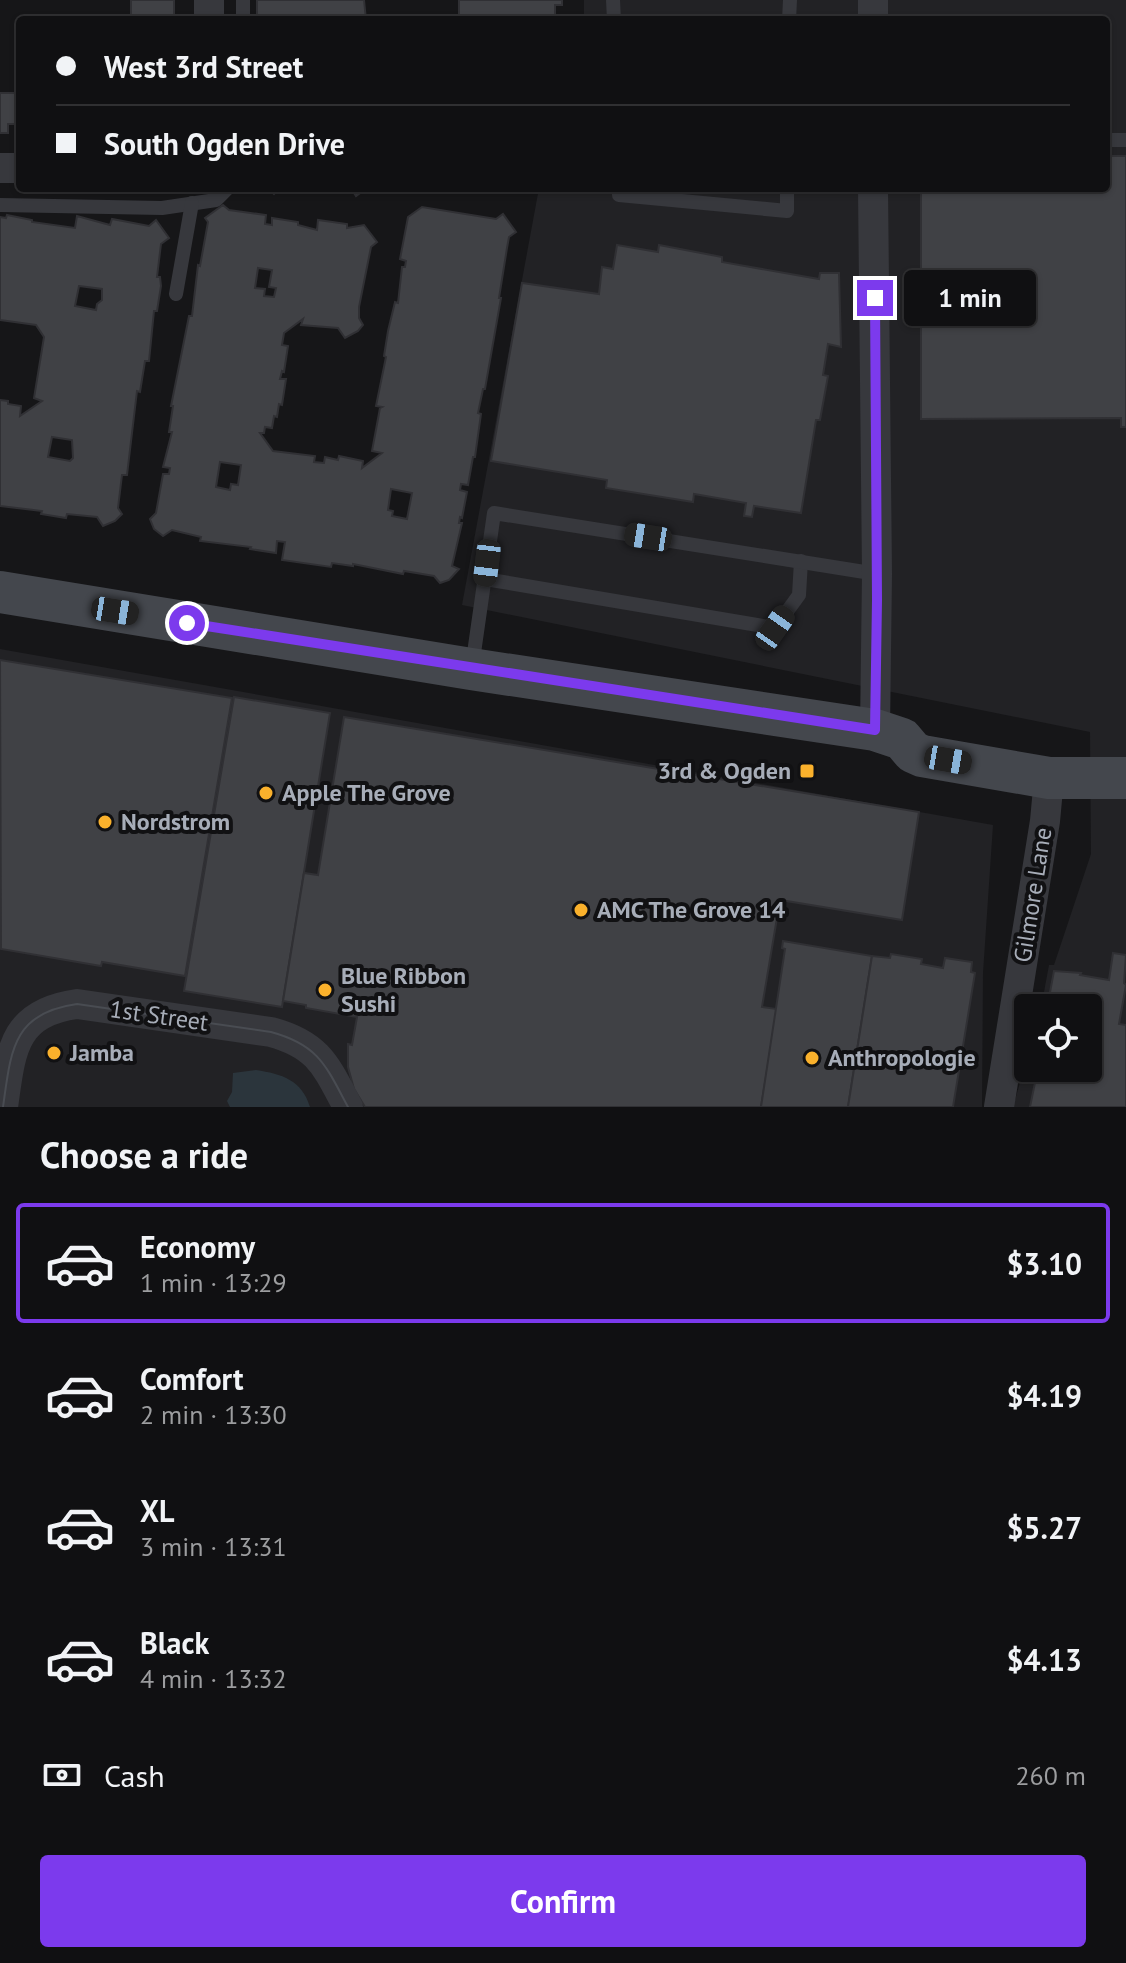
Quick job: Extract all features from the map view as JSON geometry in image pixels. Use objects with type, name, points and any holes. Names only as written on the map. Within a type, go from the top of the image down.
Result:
[{"type":"main road","points":[[0,592],[888,734],[913,730],[1056,750],[1126,775]]},
{"type":"main road","points":[[888,734],[922,756],[1049,778],[1126,775]]},
{"type":"street","points":[[873,192],[877,574],[888,734]]},
{"type":"street","name":"Gilmore Lane","points":[[999,1107],[1045,821],[1049,778]]},
{"type":"street","name":"1st Street","points":[[3,1107],[10,1057],[17,1037],[29,1022],[54,1007],[77,1004],[271,1032],[292,1038],[312,1049],[324,1062],[348,1107]]},
{"type":"lane","points":[[0,205],[162,208],[216,200],[224,192]]},
{"type":"lane","points":[[619,192],[619,195],[787,211],[787,192]]},
{"type":"lane","points":[[176,294],[192,203]]},
{"type":"lane","points":[[471,669],[494,513],[877,574]]},
{"type":"lane","points":[[485,579],[775,628],[799,595],[801,561]]},
{"type":"shaded area","points":[[584,0],[1126,0],[1126,1107],[1013,1107],[1020,1082],[1102,1082],[1102,994],[1044,994],[1049,965],[1054,965],[1091,854],[1090,732],[462,605],[538,192],[1110,192],[1110,16],[584,16]]},
{"type":"shaded area","points":[[0,649],[993,825],[983,973],[982,1107],[0,1107]]},
{"type":"shaded area","points":[[256,1070],[296,1084],[310,1107],[230,1107],[227,1101],[232,1092],[233,1073]]},
{"type":"building","points":[[131,0],[174,0],[174,16],[131,16]]},
{"type":"building","points":[[257,0],[364,0],[366,16],[257,16]]},
{"type":"building","points":[[459,0],[562,0],[562,5],[555,5],[555,15],[566,15],[566,16],[459,16]]},
{"type":"building","points":[[16,88],[16,124],[8,124],[8,133],[0,133],[0,93],[15,93]]},
{"type":"building","points":[[1110,156],[1126,156],[1126,427],[1121,427],[1121,418],[921,419],[921,192],[1110,192]]},
{"type":"building","points":[[223,205],[229,210],[266,215],[265,224],[272,225],[272,218],[298,222],[298,225],[317,230],[318,220],[347,224],[347,228],[364,225],[377,242],[371,247],[359,307],[363,325],[358,331],[345,338],[338,328],[301,325],[303,319],[284,333],[282,345],[288,346],[280,379],[286,379],[282,405],[279,404],[272,428],[265,427],[264,433],[260,433],[273,451],[315,456],[314,462],[324,463],[325,457],[338,460],[339,456],[363,461],[362,468],[382,453],[372,451],[382,407],[376,406],[388,331],[395,302],[398,303],[402,267],[405,267],[406,261],[400,259],[408,217],[422,207],[496,219],[503,214],[516,232],[509,237],[485,389],[478,413],[481,414],[475,457],[468,485],[461,484],[460,490],[467,492],[452,566],[459,569],[449,580],[440,583],[434,576],[404,571],[403,574],[353,564],[332,563],[331,567],[282,560],[285,542],[277,541],[276,553],[200,541],[201,537],[172,530],[163,536],[154,529],[150,519],[156,513],[163,474],[169,474],[170,468],[163,467],[172,432],[169,432],[171,406],[189,316],[192,316],[198,265],[208,222],[205,218]],"holes":[[[258,268],[272,270],[269,287],[276,288],[274,297],[264,296],[265,289],[255,288]],[[220,462],[241,465],[238,485],[231,484],[230,490],[216,487]],[[391,489],[412,493],[407,519],[392,516],[393,511],[388,510]]]},
{"type":"building","points":[[7,215],[75,228],[77,216],[110,225],[112,219],[149,226],[156,220],[169,238],[161,244],[157,277],[160,277],[161,286],[157,311],[154,311],[149,361],[145,361],[140,392],[137,391],[127,475],[122,475],[118,508],[122,514],[103,526],[97,517],[67,514],[66,518],[41,514],[42,511],[0,506],[0,400],[21,406],[20,416],[42,401],[34,398],[44,337],[36,325],[0,320],[0,217],[6,218]],"holes":[[[79,286],[102,289],[102,300],[96,310],[75,306]],[[52,437],[72,440],[73,458],[70,461],[48,457]]]},
{"type":"building","points":[[617,245],[658,252],[659,245],[722,257],[722,262],[819,279],[820,273],[839,273],[841,347],[828,344],[823,375],[828,376],[820,420],[816,420],[801,513],[754,506],[752,517],[744,516],[746,503],[694,494],[693,502],[606,488],[607,480],[491,461],[522,283],[599,294],[602,267],[613,269]]},
{"type":"building","name":"Nordstrom","points":[[0,660],[232,698],[185,976],[1,949]]},
{"type":"building","name":"Apple The Grove","points":[[234,697],[330,713],[282,1007],[184,991]]},
{"type":"building","points":[[344,717],[919,812],[902,920],[780,900],[762,1007],[777,1009],[761,1107],[365,1107],[354,1089],[348,1067],[348,1044],[352,1045],[357,1017],[283,1001],[304,873],[318,875]]},
{"type":"building","name":"Anthropologie","points":[[783,941],[872,956],[848,1107],[761,1107],[785,949],[782,948]]},
{"type":"building","points":[[1113,953],[1126,955],[1126,985],[1119,1024],[1126,1025],[1126,1107],[1030,1107],[1035,1082],[1102,1082],[1102,994],[1050,994],[1054,971],[1109,980]]},
{"type":"building","points":[[891,954],[922,959],[921,964],[943,968],[945,958],[972,962],[971,972],[975,973],[953,1107],[848,1107],[872,956],[890,958]]},
{"type":"tram line","points":[[3,1107],[13,1052],[27,1026],[39,1016],[77,1004],[271,1032],[287,1037],[300,1043],[319,1059],[348,1107]]},
{"type":"place","name":"3rd & Ogden","points":[[807,771]]},
{"type":"place","name":"Apple The Grove","points":[[266,793]]},
{"type":"place","name":"Nordstrom","points":[[105,822]]},
{"type":"place","name":"AMC The Grove 14","points":[[581,910]]},
{"type":"place","name":"Blue Ribbon Sushi","points":[[325,990]]},
{"type":"place","name":"Jamba","points":[[54,1053]]},
{"type":"place","name":"Anthropologie","points":[[812,1058]]},
{"type":"route","points":[[187,623],[875,730],[875,298]]}]
